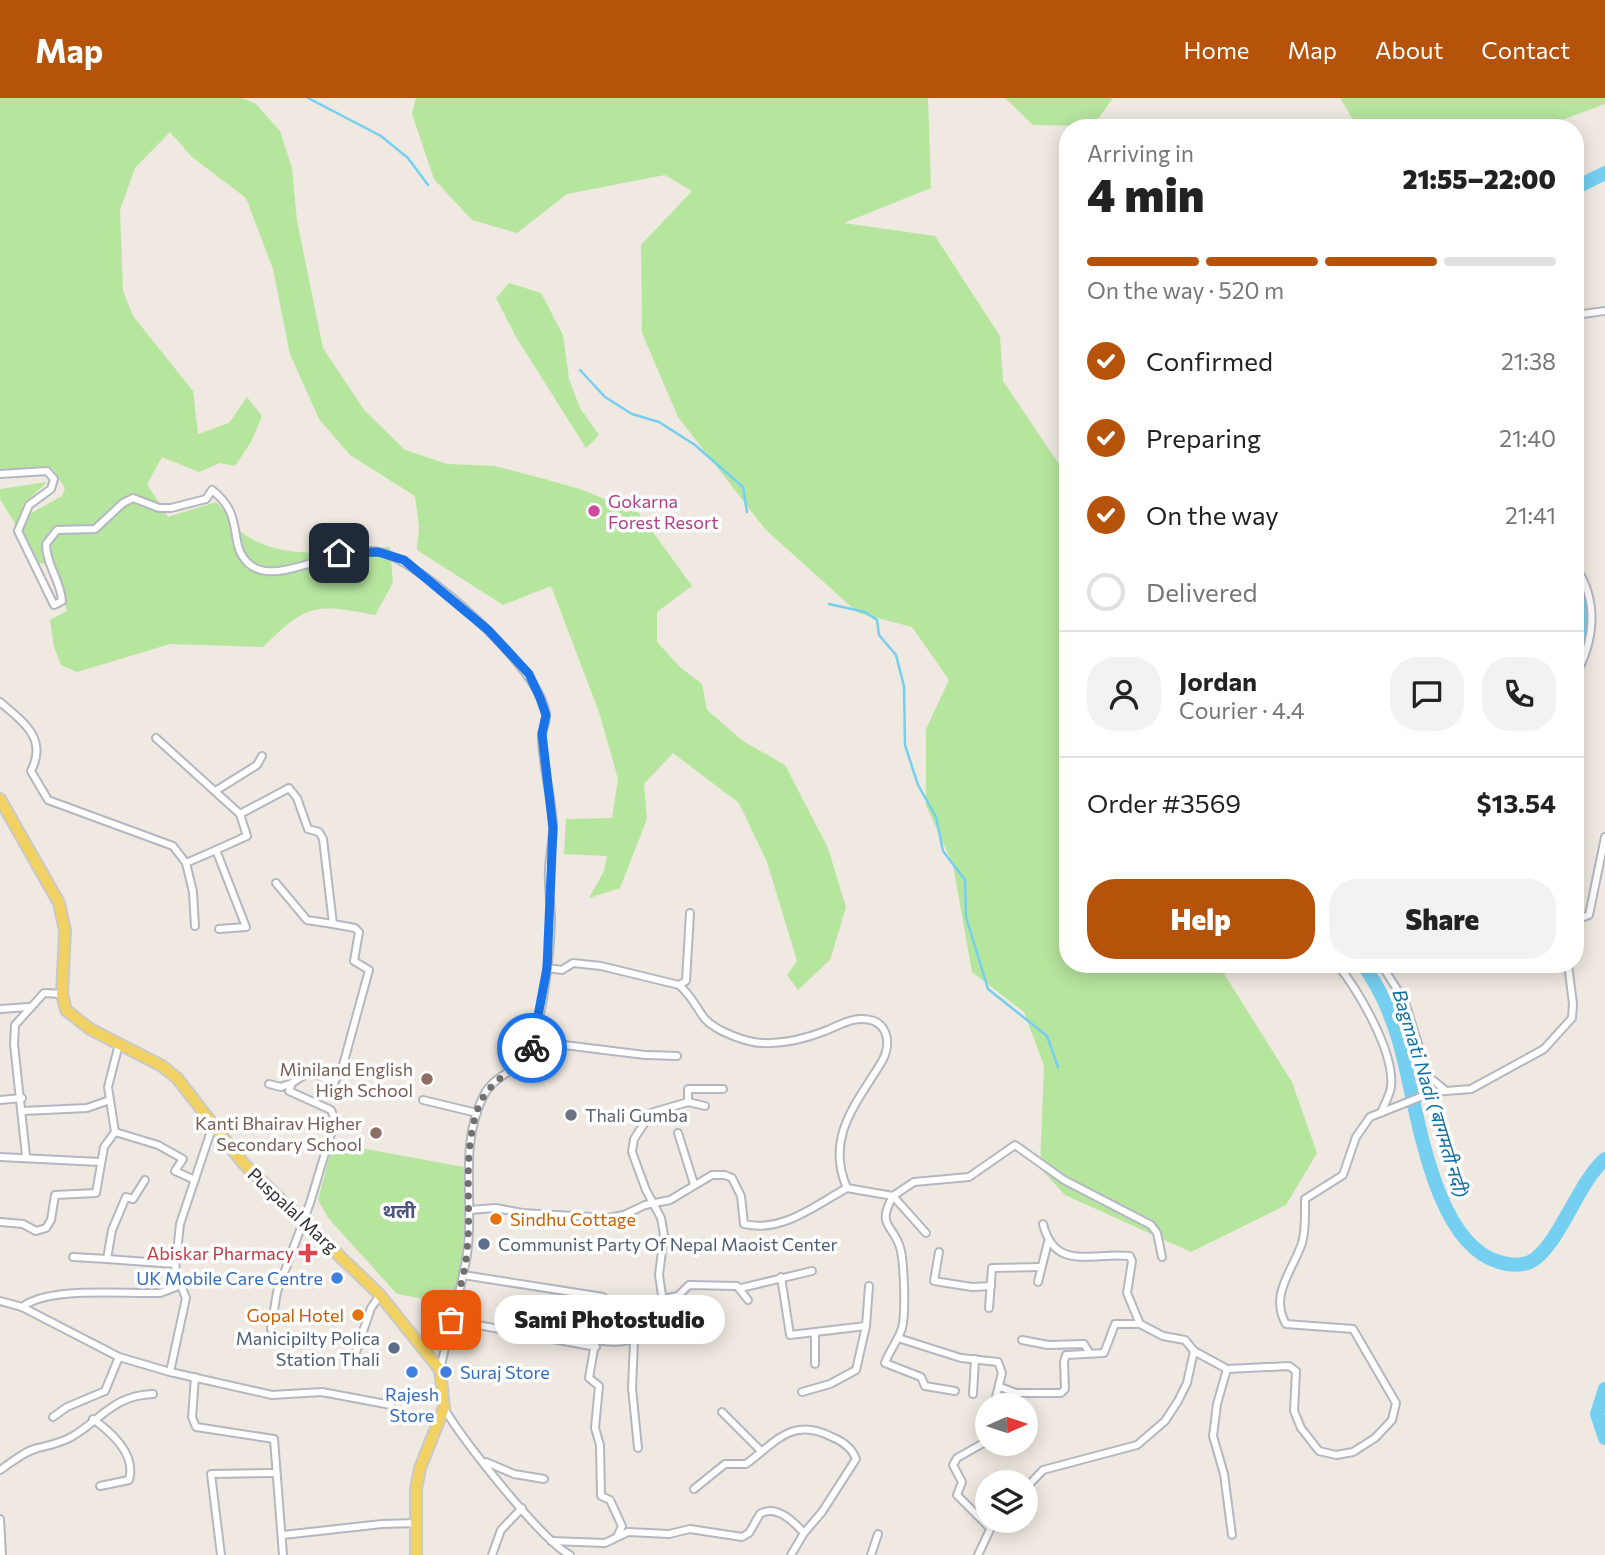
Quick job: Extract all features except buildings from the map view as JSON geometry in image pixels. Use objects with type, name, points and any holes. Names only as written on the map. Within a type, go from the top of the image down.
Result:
[{"type":"main road","points":[[0,799],[59,902],[65,931],[62,993]]},
{"type":"main road","name":"Puspalal Marg","points":[[62,993],[71,1015],[162,1066],[177,1078],[243,1163],[380,1294],[440,1370]]},
{"type":"main road","points":[[416,1555],[417,1477],[444,1408],[440,1370]]},
{"type":"street","points":[[1584,314],[1605,312]]},
{"type":"street","points":[[0,474],[47,471],[54,479],[51,489],[29,505],[18,531],[46,594],[54,605],[62,601],[62,594],[51,571],[46,544],[57,530],[95,529],[123,503],[133,498],[171,508],[206,499],[212,490],[227,502],[239,549],[248,564],[266,572],[282,573],[339,553],[378,552],[404,560],[488,630],[529,674],[546,715],[542,734],[553,828],[547,968],[534,1043],[528,1057],[495,1080],[484,1093],[477,1113],[469,1152],[469,1210],[463,1275],[440,1370]]},
{"type":"street","points":[[1584,583],[1591,596],[1593,612],[1590,640],[1584,654]]},
{"type":"street","points":[[0,702],[32,730],[38,744],[37,759],[31,771],[48,800],[173,846],[186,863],[193,892],[195,926]]},
{"type":"street","points":[[156,738],[217,790],[240,814],[247,836],[186,863]]},
{"type":"street","points":[[217,790],[249,771],[262,756]]},
{"type":"street","points":[[240,814],[289,788],[297,798],[308,830],[319,832],[323,839],[333,925]]},
{"type":"street","points":[[1584,917],[1589,915],[1605,836]]},
{"type":"street","points":[[216,850],[246,927],[219,929]]},
{"type":"street","points":[[269,1084],[281,1087],[309,1072],[334,1083],[343,1065],[369,970],[354,961],[359,932],[355,928],[307,920],[276,883]]},
{"type":"street","points":[[680,985],[686,981],[689,968],[690,913]]},
{"type":"street","points":[[547,968],[562,970],[573,963],[601,966],[680,985],[708,1021],[718,1029],[761,1044],[794,1040],[859,1019],[879,1024],[888,1034],[888,1048],[856,1100],[838,1151],[838,1163],[847,1188]]},
{"type":"street","points":[[1344,973],[1357,988],[1390,1071],[1391,1089],[1381,1113]]},
{"type":"street","points":[[1387,973],[1405,1002],[1428,1076],[1444,1090]]},
{"type":"street","points":[[1000,1387],[1016,1393],[1061,1393],[1065,1389],[1064,1359],[1089,1352],[1107,1351],[1111,1328],[1115,1324],[1140,1324],[1163,1336],[1185,1340],[1194,1350],[1227,1369],[1289,1366],[1296,1371],[1294,1411],[1301,1428],[1319,1451],[1336,1455],[1353,1452],[1375,1438],[1392,1420],[1396,1403],[1353,1329],[1286,1324],[1279,1302],[1282,1286],[1302,1242],[1305,1199],[1343,1175],[1361,1128],[1370,1117],[1401,1102],[1433,1092],[1471,1089],[1544,1049],[1572,1018],[1569,973]]},
{"type":"street","points":[[26,1156],[21,1126],[22,1098],[14,1044],[15,1025],[28,1007],[44,993],[62,993]]},
{"type":"street","points":[[0,1009],[28,1007]]},
{"type":"street","points":[[534,1043],[540,1046],[565,1045],[677,1056]]},
{"type":"street","points":[[115,1132],[108,1087],[119,1044]]},
{"type":"street","points":[[271,1329],[277,1292],[304,1219],[335,1120],[331,1110],[289,1091],[292,1083]]},
{"type":"street","points":[[688,1102],[688,1089],[723,1089]]},
{"type":"street","points":[[0,1100],[22,1098]]},
{"type":"street","points":[[423,1100],[477,1113]]},
{"type":"street","points":[[23,1111],[88,1108],[107,1101]]},
{"type":"street","points":[[451,1320],[596,1344],[634,1340],[657,1322],[664,1309],[659,1275],[664,1235],[655,1204],[636,1166],[632,1152],[634,1139],[651,1113],[688,1102],[705,1106]]},
{"type":"street","points":[[22,1307],[30,1300],[53,1295],[160,1293],[176,1287],[178,1282],[175,1264],[180,1224],[213,1125]]},
{"type":"street","points":[[0,1222],[23,1224],[36,1231],[46,1228],[51,1220],[55,1195],[96,1193],[106,1142],[115,1132]]},
{"type":"street","points":[[115,1132],[158,1145],[183,1159],[175,1171],[195,1180]]},
{"type":"street","points":[[678,1133],[694,1184]]},
{"type":"street","points":[[955,1391],[925,1386],[922,1377],[886,1366],[886,1360],[898,1338],[905,1300],[901,1250],[885,1222],[885,1211],[893,1196],[915,1182],[969,1177],[1014,1144],[1064,1180],[1151,1225],[1157,1233],[1162,1257]]},
{"type":"street","points":[[0,1157],[26,1156],[100,1162]]},
{"type":"street","points":[[469,1210],[496,1208],[522,1213],[608,1218],[670,1200],[712,1175],[732,1178],[741,1196],[744,1224],[765,1228],[809,1210],[847,1188],[893,1196],[926,1233]]},
{"type":"street","points":[[107,1259],[112,1230],[126,1197],[133,1199],[145,1180]]},
{"type":"street","points":[[1038,1282],[1048,1242],[1043,1224]]},
{"type":"street","points":[[1048,1242],[1065,1256],[1130,1256],[1132,1261],[1128,1293],[1140,1324]]},
{"type":"street","points":[[939,1252],[934,1281],[972,1287],[991,1286]]},
{"type":"street","points":[[73,1257],[175,1264]]},
{"type":"street","points":[[989,1308],[992,1268],[1041,1267]]},
{"type":"street","points":[[741,1289],[813,1271]]},
{"type":"street","points":[[463,1275],[603,1297],[589,1378],[600,1386],[595,1428],[600,1445],[601,1496],[610,1500],[622,1526],[618,1535]]},
{"type":"street","points":[[781,1277],[790,1335],[866,1326]]},
{"type":"street","points":[[170,1372],[186,1298],[183,1283],[178,1282]]},
{"type":"street","points":[[662,1299],[678,1296],[689,1284],[737,1286],[748,1300]]},
{"type":"street","points":[[802,1392],[830,1384],[856,1370],[866,1326],[869,1286]]},
{"type":"street","points":[[352,1364],[371,1308],[380,1294]]},
{"type":"street","points":[[0,1301],[22,1307],[119,1357],[170,1372],[272,1395],[322,1392],[391,1405]]},
{"type":"street","points":[[814,1333],[815,1364]]},
{"type":"street","points":[[898,1338],[961,1358],[998,1363],[1002,1373],[998,1393]]},
{"type":"street","points":[[634,1340],[632,1388],[638,1448]]},
{"type":"street","points":[[1022,1340],[1048,1345],[1084,1344],[1089,1352]]},
{"type":"street","points":[[1038,1475],[1043,1470],[1137,1445],[1165,1421],[1178,1401],[1187,1383],[1194,1350]]},
{"type":"street","points":[[53,1417],[67,1407],[105,1391],[119,1357]]},
{"type":"street","points":[[973,1394],[975,1359]]},
{"type":"street","points":[[1227,1369],[1217,1405],[1213,1436],[1224,1474],[1232,1535]]},
{"type":"street","points":[[195,1377],[192,1423],[196,1427],[274,1438],[284,1555]]},
{"type":"street","points":[[0,1471],[38,1447],[48,1448],[71,1437],[93,1419],[136,1394],[153,1394]]},
{"type":"street","points":[[444,1408],[461,1437],[551,1541],[570,1555]]},
{"type":"street","points":[[722,1412],[760,1450]]},
{"type":"street","points":[[93,1419],[120,1442],[131,1471],[129,1480],[100,1486]]},
{"type":"street","points":[[694,1489],[725,1464],[746,1464],[760,1450],[789,1432],[813,1430],[840,1440],[855,1455],[854,1464],[791,1555]]},
{"type":"street","points":[[975,1448],[957,1458],[953,1465],[962,1482],[957,1495],[975,1510]]},
{"type":"street","points":[[484,1461],[514,1474],[544,1479]]},
{"type":"street","points":[[220,1555],[211,1474],[275,1473]]},
{"type":"street","points":[[492,1555],[501,1530],[522,1508]]},
{"type":"street","points":[[551,1541],[606,1543],[628,1532],[669,1534],[690,1529],[746,1536],[760,1514],[770,1510],[789,1518],[804,1533]]},
{"type":"street","points":[[0,1519],[2,1555]]},
{"type":"street","points":[[283,1535],[382,1524],[417,1524]]},
{"type":"street","points":[[978,1555],[988,1533]]},
{"type":"street","points":[[871,1555],[878,1534]]},
{"type":"green space","points":[[0,98],[243,98],[256,104],[280,131],[292,168],[297,221],[323,348],[365,411],[405,450],[447,464],[494,466],[537,477],[580,489],[639,513],[692,586],[657,612],[657,642],[680,667],[702,684],[707,710],[743,741],[785,765],[828,848],[846,907],[830,960],[798,990],[787,975],[797,961],[767,862],[739,803],[673,753],[644,784],[647,819],[620,888],[589,898],[604,871],[607,856],[564,854],[566,819],[612,818],[618,779],[599,712],[551,586],[503,605],[417,550],[419,527],[415,496],[350,455],[319,419],[290,354],[273,269],[246,198],[192,157],[170,132],[135,168],[120,210],[123,291],[133,316],[193,391],[198,434],[229,423],[247,397],[262,416],[251,442],[235,466],[220,463],[199,472],[162,457],[147,484],[168,517],[216,502],[245,535],[261,544],[279,549],[315,553],[390,547],[393,583],[375,615],[338,609],[313,610],[290,622],[263,647],[170,644],[77,672],[61,665],[54,647],[50,620],[67,611],[54,565],[39,563],[0,499],[0,489],[47,482],[22,506],[28,515],[62,496],[65,488],[52,468],[0,473]]},
{"type":"green space","points":[[416,98],[928,98],[931,188],[844,223],[935,236],[1000,336],[1003,381],[1059,464],[1059,973],[1224,973],[1292,1082],[1317,1153],[1286,1205],[1191,1252],[1065,1195],[1040,1168],[1044,1066],[1024,1012],[972,972],[953,865],[926,805],[926,729],[949,680],[912,627],[858,613],[765,529],[678,417],[642,333],[641,245],[692,191],[665,175],[567,194],[517,233],[472,220],[434,179],[412,114]]},
{"type":"green space","points":[[1005,98],[1113,98],[1098,119],[1059,119],[1059,125],[1033,125]]},
{"type":"green space","points":[[1340,98],[1605,98],[1605,104],[1565,119],[1353,119]]},
{"type":"green space","points":[[509,283],[541,293],[563,335],[569,379],[580,408],[599,435],[586,448],[516,337],[496,298]]},
{"type":"green space","points":[[333,1143],[469,1168],[461,1270],[452,1304],[397,1294],[329,1219],[318,1200]]},
{"type":"waterway","points":[[308,98],[381,136],[408,158],[428,185]]},
{"type":"waterway","name":"Bagmati Nadi (बागमती नदी)","points":[[1584,184],[1605,173]]},
{"type":"waterway","points":[[580,370],[605,397],[632,414],[659,422],[695,445],[743,487],[747,512]]},
{"type":"waterway","points":[[829,604],[865,612],[877,620],[879,635],[896,655],[904,686],[905,745],[918,785],[936,817],[943,851],[965,880],[966,917],[988,989],[1047,1036],[1058,1067]]},
{"type":"waterway","name":"Bagmati Nadi (बागमती नदी)","points":[[1368,973],[1380,992],[1396,1030],[1420,1132],[1442,1199],[1457,1227],[1476,1249],[1503,1263],[1518,1265],[1530,1262],[1550,1243],[1595,1169],[1605,1159]]},
{"type":"waterway","name":"Bagmati Nadi (बागमती नदी)","points":[[1605,1389],[1597,1414],[1605,1438]]},
{"type":"way so far","points":[[451,1320],[467,1252],[467,1179],[477,1113],[484,1093],[495,1080],[528,1057],[532,1048]]},
{"type":"place","name":"Gokarna Forest Resort","points":[[594,511]]},
{"type":"place","name":"Miniland English High School","points":[[427,1079]]},
{"type":"place","name":"Thali Gumba","points":[[571,1115]]},
{"type":"place","name":"Kanti Bhairav Higher Secondary School","points":[[376,1133]]},
{"type":"place","name":"Sindhu Cottage","points":[[496,1219]]},
{"type":"place","name":"Communist Party Of Nepal Maoist Center","points":[[484,1244]]},
{"type":"place","name":"Abiskar Pharmacy","points":[[308,1253]]},
{"type":"place","name":"UK Mobile Care Centre","points":[[337,1278]]},
{"type":"place","name":"Gopal Hotel","points":[[358,1315]]},
{"type":"place","name":"Sami Photostudio","points":[[451,1320]]},
{"type":"place","name":"Manicipilty Polica Station Thali","points":[[394,1348]]},
{"type":"place","name":"Rajesh Store","points":[[412,1372]]},
{"type":"place","name":"Suraj Store","points":[[446,1372]]},
{"type":"district","name":"थली","points":[[399,1210]]},
{"type":"route","points":[[339,553],[358,550],[378,552],[404,560],[488,630],[529,674],[540,698],[546,715],[542,734],[553,828],[549,870],[551,923],[547,968],[532,1048]]}]
